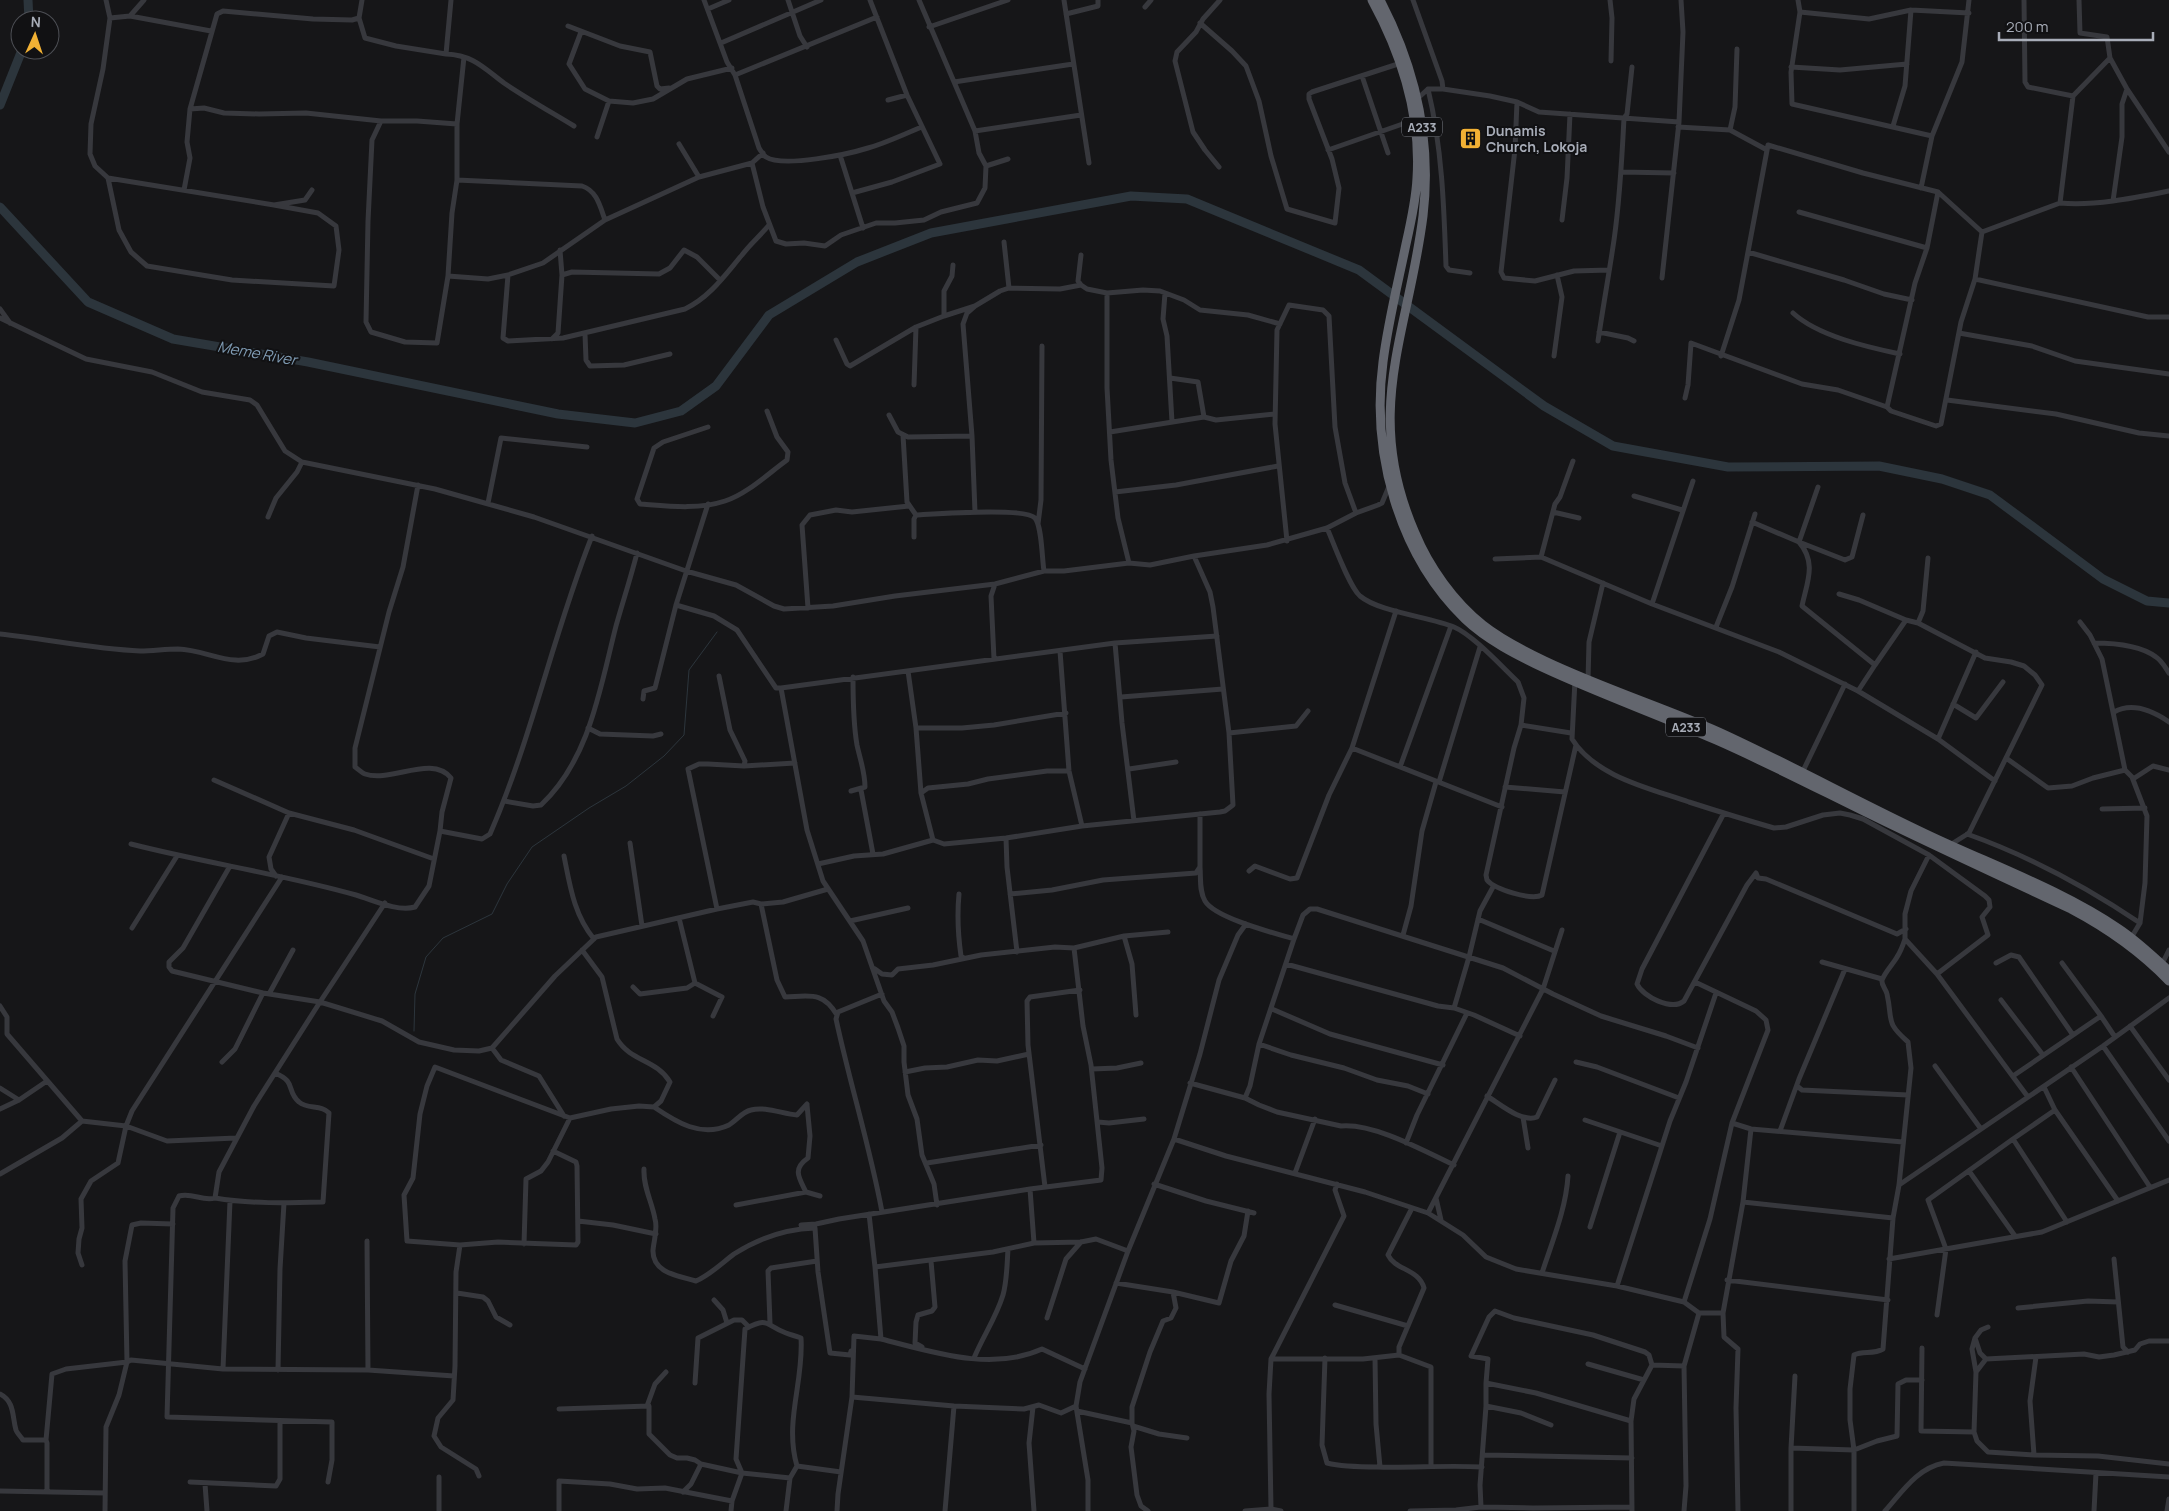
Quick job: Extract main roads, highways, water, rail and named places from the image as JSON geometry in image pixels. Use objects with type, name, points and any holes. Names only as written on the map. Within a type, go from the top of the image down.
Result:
[{"type":"highway","name":"A233","points":[[1372,0],[1385,24],[1401,63],[1414,120],[1418,180],[1387,340],[1380,399],[1382,435],[1390,484],[1410,539],[1426,570],[1444,596],[1466,620],[1491,639],[1526,659],[1575,678],[1715,739],[1924,836],[1950,845],[2075,903],[2131,938],[2166,968]]},
{"type":"highway","name":"A233","points":[[1380,0],[1405,55],[1417,99],[1423,138],[1425,182],[1423,214],[1390,390],[1389,434],[1400,495],[1432,565],[1451,592],[1481,623],[1528,653],[1575,678],[1588,680],[1716,731],[2095,922],[2132,948],[2169,981]]},
{"type":"waterway","name":"Meme River","points":[[28,0],[28,10]]},
{"type":"waterway","name":"Meme River","points":[[0,105],[18,60]]},
{"type":"waterway","points":[[0,207],[88,302],[173,339],[308,362],[558,414],[635,423],[681,411],[716,386],[769,315],[857,262],[931,233],[1131,196],[1187,199],[1359,270],[1544,406],[1613,446],[1728,467],[1879,466],[1942,479],[1990,495],[2103,579],[2147,601],[2169,603]]},
{"type":"waterway","points":[[414,1031],[415,994],[426,957],[443,938],[492,914],[507,884],[532,847],[589,808],[626,786],[664,756],[684,735],[689,670],[717,632]]},
{"type":"place","name":"Dunamis Church, Lokoja","points":[[1470,138]]}]
